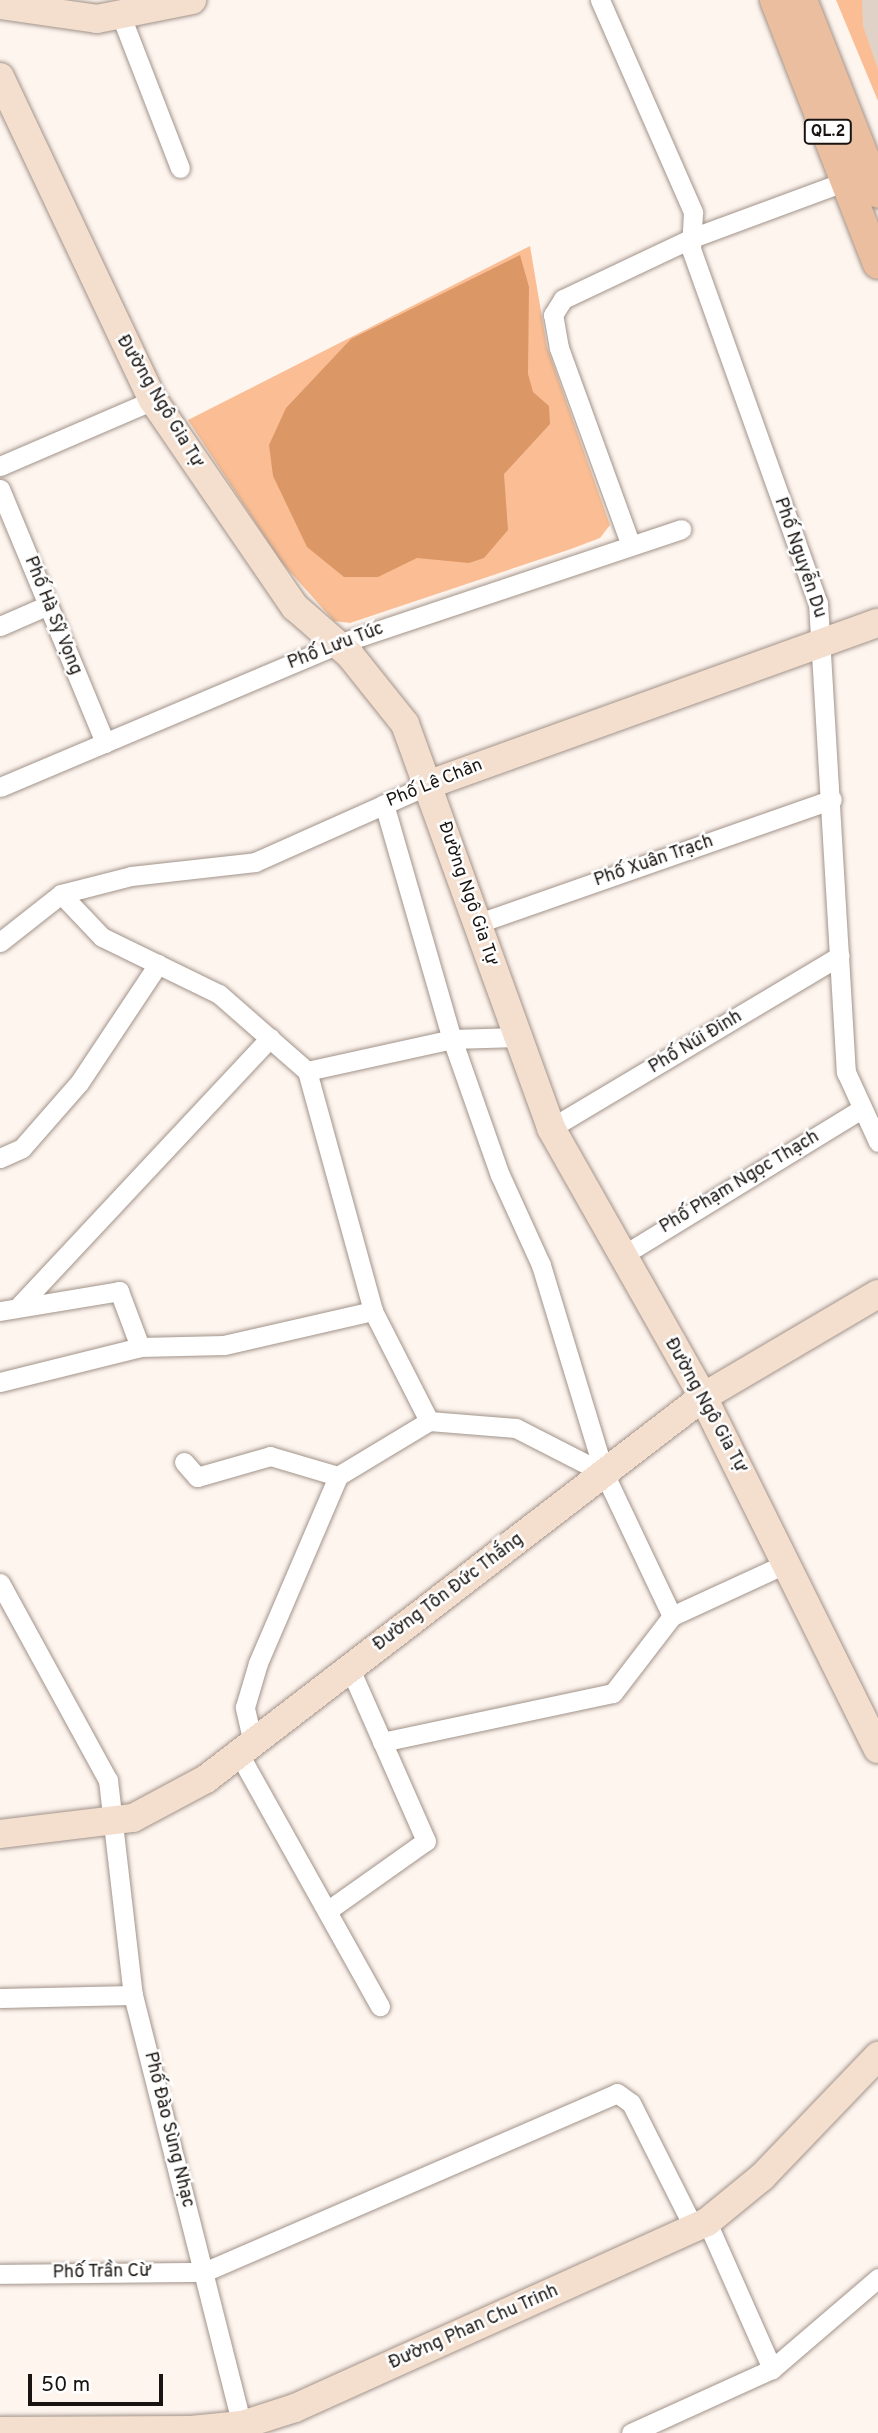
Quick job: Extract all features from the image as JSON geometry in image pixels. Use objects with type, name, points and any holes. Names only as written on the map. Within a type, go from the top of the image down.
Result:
[{"type":"main road","name":"QL.2","points":[[775,0],[868,181]]},
{"type":"main road","name":"QL.2","points":[[802,0],[868,181],[878,264]]},
{"type":"street","points":[[0,5],[97,19],[192,0]]},
{"type":"street","name":"Phố Nguyễn Du","points":[[600,0],[693,212],[692,238],[818,603],[825,641],[846,1072],[860,1110],[878,1142]]},
{"type":"street","points":[[121,16],[180,168]]},
{"type":"street","name":"Đường Ngô Gia Tự","points":[[0,77],[153,400],[253,553],[295,607],[338,645],[405,724],[430,784],[476,924],[551,1128],[620,1257],[704,1397],[878,1748]]},
{"type":"street","points":[[630,543],[554,315],[563,299],[692,238],[868,181]]},
{"type":"street","points":[[0,466],[153,400]]},
{"type":"street","name":"Phố Hà Sỹ Vọng","points":[[0,489],[105,743]]},
{"type":"street","name":"Phố Lưu Túc","points":[[0,787],[338,645],[630,543],[681,529]]},
{"type":"street","points":[[0,626],[48,605]]},
{"type":"street","name":"Phố Lê Chân","points":[[0,942],[61,894],[131,876],[255,862],[430,784],[878,623]]},
{"type":"street","name":"Phố Xuân Trạch","points":[[476,924],[832,799]]},
{"type":"street","points":[[384,804],[452,1039],[500,1175],[541,1265],[604,1474],[672,1616]]},
{"type":"street","points":[[61,894],[102,937],[219,993],[307,1071],[373,1311],[429,1421]]},
{"type":"street","name":"Phố Núi Đinh","points":[[551,1128],[840,956]]},
{"type":"street","points":[[0,1158],[22,1147],[79,1083],[158,964]]},
{"type":"street","points":[[307,1071],[452,1039],[518,1037]]},
{"type":"street","points":[[20,1305],[270,1038]]},
{"type":"street","name":"Phố Phạm Ngọc Thạch","points":[[620,1257],[860,1110]]},
{"type":"street","points":[[0,1311],[20,1305],[119,1291],[140,1347]]},
{"type":"street","name":"Đường Tôn Đức Thắng","points":[[0,1834],[112,1823],[169,1801],[246,1749],[704,1397],[878,1294]]},
{"type":"street","points":[[0,1382],[140,1347],[224,1345],[373,1311]]},
{"type":"street","points":[[380,2006],[327,1911],[246,1749],[244,1707],[258,1662],[338,1476],[429,1421],[516,1428],[604,1474]]},
{"type":"street","points":[[184,1462],[197,1477],[270,1456],[338,1476]]},
{"type":"street","points":[[382,1742],[613,1693],[672,1616],[787,1563]]},
{"type":"street","name":"Phố Đào Sùng Nhạc","points":[[0,1583],[108,1780],[133,1995],[243,2429]]},
{"type":"street","points":[[327,1911],[426,1840],[350,1669]]},
{"type":"street","points":[[0,1998],[133,1995]]},
{"type":"street","name":"Đường Phan Chu Trinh","points":[[0,2431],[243,2429],[295,2407],[700,2225],[762,2177],[878,2056]]},
{"type":"street","points":[[204,2272],[617,2093],[631,2103],[700,2225],[772,2369]]},
{"type":"street","name":"Phố Trần Cừ","points":[[0,2274],[204,2272]]},
{"type":"street","points":[[631,2433],[772,2369],[878,2278]]},
{"type":"shaded area","points":[[836,0],[878,0],[878,101]]},
{"type":"shaded area","points":[[530,246],[547,347],[610,525],[600,538],[571,549],[350,623],[334,621],[282,563],[188,420]]},
{"type":"shaded area","points":[[520,255],[529,287],[528,374],[533,392],[549,406],[550,424],[504,474],[508,530],[484,558],[469,563],[417,558],[378,577],[344,577],[307,547],[273,476],[269,445],[286,408],[351,339]]},
{"type":"building","points":[[862,0],[878,0],[878,69],[863,26]]}]
